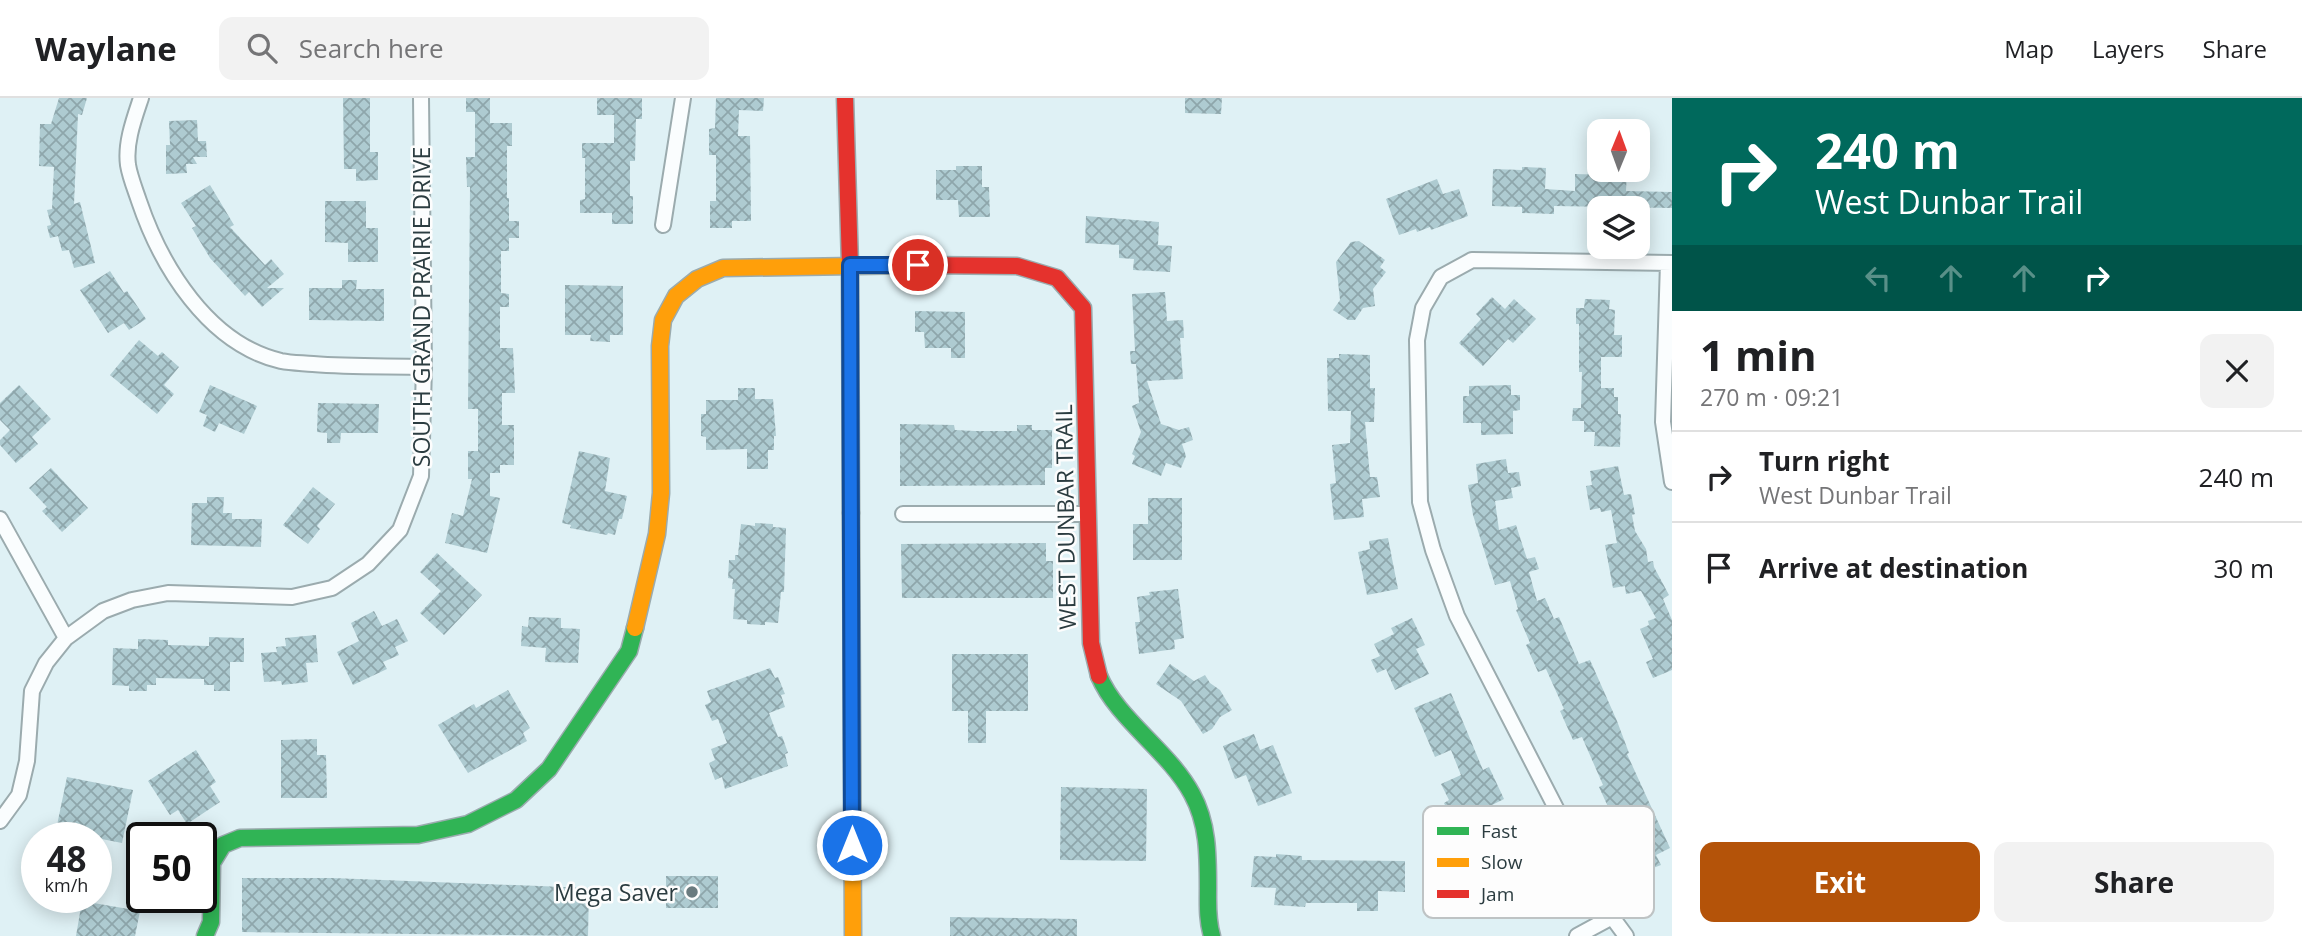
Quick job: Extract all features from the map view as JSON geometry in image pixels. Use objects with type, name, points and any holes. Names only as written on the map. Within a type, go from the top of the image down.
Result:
[{"type":"street","points":[[141,98],[129,139],[128,163],[145,221],[182,286],[197,306],[228,336],[281,361],[334,366],[424,367]]},
{"type":"street","name":"SOUTH GRAND PRAIRIE DRIVE","points":[[0,821],[19,795],[27,761],[32,691],[46,663],[66,638],[103,611],[132,600],[168,593],[292,597],[332,587],[368,564],[400,530],[421,476],[424,367],[421,98]]},
{"type":"street","points":[[663,225],[683,98]]},
{"type":"street","points":[[845,98],[850,265],[853,936]]},
{"type":"street","points":[[1555,806],[1457,616],[1433,550],[1420,502],[1417,340],[1423,307],[1441,277],[1472,260],[1670,263],[1663,422],[1672,482]]},
{"type":"street","name":"WEST DUNBAR TRAIL","points":[[205,936],[211,922],[212,863],[223,845],[240,838],[418,835],[468,824],[516,800],[549,769],[629,651],[657,534],[661,493],[660,346],[663,320],[676,296],[697,279],[723,268],[850,265],[1017,266],[1057,278],[1083,308],[1090,643],[1102,683],[1136,726],[1187,782],[1202,815],[1208,854],[1208,924],[1212,936]]},
{"type":"street","points":[[903,514],[1087,514]]},
{"type":"street","points":[[0,519],[66,638]]},
{"type":"street","points":[[1577,936],[1610,918]]},
{"type":"street","points":[[1613,918],[1626,936]]},
{"type":"building","points":[[59,98],[87,98],[82,115],[78,114],[74,204],[80,202],[95,263],[74,268],[69,250],[62,251],[58,236],[50,238],[47,226],[51,225],[47,210],[52,209],[54,167],[39,166],[40,124],[51,124]]},
{"type":"building","points":[[343,98],[370,98],[370,152],[378,152],[378,180],[356,181],[356,169],[344,169]]},
{"type":"building","points":[[466,98],[490,98],[490,123],[512,123],[512,146],[507,146],[507,198],[509,221],[519,221],[519,238],[509,238],[509,251],[501,251],[501,293],[509,294],[509,307],[500,307],[500,348],[513,348],[515,393],[502,393],[502,425],[514,425],[514,465],[500,465],[500,473],[490,473],[490,496],[500,498],[487,553],[445,543],[452,513],[463,516],[472,479],[468,479],[468,451],[478,451],[478,409],[468,409],[470,187],[467,187],[466,157],[475,157],[475,112],[466,112]]},
{"type":"building","points":[[597,98],[642,98],[642,119],[636,119],[635,161],[630,161],[633,224],[612,224],[612,213],[580,213],[580,200],[585,199],[585,158],[582,158],[582,143],[614,143],[614,115],[597,115]]},
{"type":"building","points":[[716,98],[764,98],[763,111],[739,110],[738,136],[750,136],[751,221],[732,221],[732,228],[710,228],[710,201],[716,201],[716,155],[709,155],[709,129],[715,128]]},
{"type":"building","points":[[1185,98],[1222,98],[1221,114],[1185,113]]},
{"type":"building","points":[[197,120],[198,141],[206,141],[207,157],[193,157],[197,164],[186,164],[187,173],[166,174],[166,145],[170,145],[169,121]]},
{"type":"building","points":[[956,166],[982,166],[982,187],[989,187],[990,217],[959,217],[958,200],[936,200],[936,170],[956,170]]},
{"type":"building","points":[[1522,167],[1546,168],[1545,189],[1575,191],[1575,174],[1587,174],[1587,182],[1626,182],[1626,191],[1672,192],[1672,208],[1650,208],[1650,196],[1587,196],[1587,207],[1554,206],[1554,214],[1522,213],[1522,207],[1492,206],[1493,169],[1522,170]]},
{"type":"building","points":[[1437,179],[1443,194],[1459,189],[1468,216],[1431,230],[1430,227],[1417,232],[1416,229],[1399,235],[1386,199]]},
{"type":"building","points":[[210,185],[234,225],[230,227],[265,265],[271,259],[284,274],[267,288],[284,288],[262,307],[249,292],[245,296],[210,258],[192,228],[196,226],[181,203]]},
{"type":"building","points":[[325,201],[366,201],[366,228],[378,228],[378,262],[348,262],[348,243],[325,242]]},
{"type":"building","points":[[1086,216],[1159,222],[1158,245],[1172,246],[1170,272],[1133,270],[1134,259],[1119,258],[1119,245],[1085,243]]},
{"type":"building","points":[[1359,241],[1385,260],[1380,267],[1386,272],[1373,289],[1375,306],[1363,308],[1355,320],[1348,320],[1333,310],[1340,300],[1336,262],[1351,242]]},
{"type":"building","points":[[110,271],[146,319],[129,330],[124,323],[108,333],[80,290]]},
{"type":"building","points":[[342,280],[357,280],[356,289],[384,289],[384,321],[309,320],[309,288],[342,288]]},
{"type":"building","points":[[565,285],[623,286],[623,335],[610,335],[610,342],[590,341],[591,335],[565,335]]},
{"type":"building","points":[[1165,292],[1167,321],[1183,320],[1184,338],[1180,338],[1183,379],[1147,381],[1161,424],[1179,430],[1189,427],[1193,440],[1182,444],[1186,456],[1181,468],[1166,463],[1161,476],[1132,464],[1135,456],[1132,454],[1141,432],[1132,406],[1139,403],[1136,364],[1131,364],[1130,351],[1135,351],[1132,294]]},
{"type":"building","points":[[1492,297],[1505,309],[1514,299],[1536,319],[1513,343],[1508,339],[1483,366],[1459,343],[1481,319],[1476,314]]},
{"type":"building","points":[[1585,299],[1610,300],[1609,309],[1615,310],[1614,335],[1622,335],[1622,357],[1601,357],[1601,388],[1614,388],[1614,397],[1618,397],[1618,414],[1621,414],[1620,447],[1594,446],[1595,432],[1584,432],[1584,421],[1572,421],[1573,408],[1581,408],[1582,372],[1579,372],[1579,324],[1576,324],[1576,308],[1584,308]]},
{"type":"building","points":[[915,311],[965,312],[965,358],[951,358],[951,348],[925,348],[924,332],[915,332]]},
{"type":"building","points":[[139,340],[158,356],[162,352],[179,367],[164,385],[174,394],[157,414],[110,375]]},
{"type":"building","points":[[1339,354],[1370,355],[1370,388],[1375,388],[1374,422],[1365,422],[1370,477],[1377,477],[1380,497],[1362,499],[1364,517],[1334,520],[1330,484],[1336,483],[1332,445],[1350,443],[1351,411],[1328,411],[1327,358],[1339,358]]},
{"type":"building","points":[[19,385],[51,419],[32,437],[38,444],[16,463],[0,445],[0,440],[10,430],[0,420],[0,403]]},
{"type":"building","points":[[210,385],[257,406],[244,434],[219,423],[215,432],[203,426],[207,415],[199,412]]},
{"type":"building","points":[[1511,385],[1511,395],[1520,395],[1520,410],[1513,411],[1513,434],[1481,435],[1481,423],[1463,423],[1463,396],[1469,396],[1469,386]]},
{"type":"building","points":[[738,388],[755,388],[755,399],[773,399],[776,436],[774,450],[768,450],[768,469],[747,469],[747,449],[706,450],[706,437],[701,436],[701,414],[706,414],[706,400],[738,400]]},
{"type":"building","points":[[318,403],[379,404],[378,433],[341,433],[340,443],[327,443],[327,433],[317,432]]},
{"type":"building","points":[[900,424],[954,425],[955,430],[975,431],[1017,431],[1017,425],[1032,425],[1032,430],[1052,430],[1052,468],[1045,468],[1045,485],[900,486]]},
{"type":"building","points":[[579,451],[610,458],[605,491],[627,496],[615,535],[570,528],[571,525],[562,523]]},
{"type":"building","points":[[1506,459],[1508,473],[1519,472],[1521,486],[1511,488],[1513,498],[1495,501],[1499,530],[1516,525],[1527,559],[1535,557],[1539,569],[1529,572],[1537,601],[1545,598],[1554,619],[1559,617],[1579,664],[1590,660],[1651,806],[1608,806],[1599,787],[1603,785],[1582,737],[1573,740],[1560,711],[1564,709],[1546,669],[1538,672],[1526,645],[1530,643],[1516,610],[1518,609],[1510,581],[1495,585],[1473,515],[1468,485],[1478,483],[1476,464]]},
{"type":"building","points":[[1618,466],[1624,495],[1631,494],[1635,531],[1646,549],[1648,562],[1653,561],[1669,595],[1663,599],[1672,620],[1672,670],[1653,678],[1646,662],[1653,659],[1640,629],[1656,618],[1641,591],[1626,594],[1625,586],[1613,588],[1605,545],[1617,543],[1611,510],[1590,510],[1586,486],[1592,485],[1590,471]]},
{"type":"building","points":[[51,468],[88,508],[62,532],[42,511],[47,507],[29,488]]},
{"type":"building","points":[[313,487],[335,504],[317,526],[320,529],[308,544],[283,525]]},
{"type":"building","points":[[207,497],[224,497],[223,513],[232,513],[232,519],[262,519],[261,547],[191,545],[192,503],[207,503]]},
{"type":"building","points":[[1148,498],[1182,498],[1182,560],[1133,560],[1133,524],[1148,524]]},
{"type":"building","points":[[755,523],[786,528],[784,592],[781,592],[778,623],[747,624],[747,620],[733,619],[735,589],[732,589],[733,579],[728,578],[729,560],[735,560],[735,555],[738,555],[741,524],[755,526]]},
{"type":"building","points":[[1388,538],[1398,589],[1367,595],[1358,552],[1370,549],[1369,541]]},
{"type":"building","points":[[1046,543],[1046,561],[1053,561],[1053,598],[902,598],[901,544]]},
{"type":"building","points":[[437,553],[482,595],[444,635],[420,613],[441,591],[420,572]]},
{"type":"building","points":[[1178,589],[1184,638],[1174,640],[1175,649],[1139,654],[1135,622],[1140,622],[1137,597],[1150,595],[1149,592]]},
{"type":"building","points":[[374,611],[382,626],[397,619],[408,641],[395,647],[399,655],[383,662],[387,669],[353,685],[337,652],[359,641],[351,623]]},
{"type":"building","points":[[529,617],[561,618],[561,628],[580,629],[578,663],[545,662],[546,648],[521,646],[522,626],[528,627]]},
{"type":"building","points":[[1412,618],[1425,645],[1416,649],[1429,674],[1395,690],[1386,669],[1377,673],[1371,660],[1380,656],[1374,644],[1394,634],[1391,628]]},
{"type":"building","points":[[316,635],[318,662],[306,663],[308,682],[282,685],[281,681],[264,682],[261,653],[277,652],[276,647],[286,646],[285,638]]},
{"type":"building","points":[[209,637],[244,638],[244,662],[230,662],[230,691],[214,691],[214,685],[204,685],[204,679],[156,678],[156,685],[147,685],[147,691],[129,691],[129,686],[112,685],[113,648],[138,649],[138,639],[168,640],[168,645],[209,646]]},
{"type":"building","points":[[952,654],[1028,654],[1028,711],[986,711],[986,743],[968,743],[968,711],[952,711]]},
{"type":"building","points":[[1170,664],[1194,681],[1205,675],[1210,683],[1220,690],[1232,710],[1220,717],[1212,729],[1203,734],[1181,701],[1156,684]]},
{"type":"building","points":[[770,668],[775,678],[778,677],[785,694],[781,695],[785,707],[769,713],[778,737],[782,736],[788,753],[785,754],[788,766],[725,789],[722,777],[715,780],[709,763],[715,760],[711,749],[727,743],[718,719],[712,721],[705,705],[711,702],[707,691]]},
{"type":"building","points":[[508,690],[530,728],[523,733],[527,741],[468,773],[438,725],[474,704],[476,708]]},
{"type":"building","points":[[1451,693],[1483,770],[1489,767],[1504,799],[1490,806],[1445,806],[1444,803],[1449,800],[1441,784],[1461,775],[1451,750],[1435,757],[1414,708]]},
{"type":"building","points":[[1254,734],[1260,750],[1273,745],[1292,793],[1258,806],[1246,775],[1235,779],[1223,746]]},
{"type":"building","points":[[317,739],[317,755],[326,755],[327,798],[281,798],[281,740]]},
{"type":"building","points":[[196,750],[216,782],[210,786],[220,802],[190,822],[186,822],[178,810],[170,815],[148,781]]},
{"type":"building","points":[[67,777],[133,790],[122,843],[112,841],[112,822],[58,822]]},
{"type":"building","points":[[1061,787],[1147,789],[1146,861],[1060,860]]},
{"type":"building","points":[[1654,813],[1670,848],[1656,855],[1661,865],[1654,868]]},
{"type":"building","points":[[1276,854],[1302,856],[1302,860],[1405,861],[1405,892],[1378,891],[1378,911],[1357,911],[1357,903],[1306,903],[1305,907],[1274,905],[1276,888],[1251,887],[1254,856],[1276,857]]},
{"type":"building","name":"Mega Saver","points":[[666,876],[718,876],[718,908],[666,908]]},
{"type":"building","points":[[242,878],[332,878],[589,888],[588,936],[242,932]]},
{"type":"building","points":[[112,906],[126,909],[126,913],[140,913],[135,936],[76,936],[80,913],[112,913]]},
{"type":"building","points":[[950,917],[1077,919],[1077,936],[950,936]]},
{"type":"traffic: fast","points":[[205,936],[211,922],[212,863],[223,845],[240,838],[418,835],[468,824],[516,800],[549,769],[629,651],[635,628]]},
{"type":"traffic: fast","points":[[1099,676],[1118,707],[1182,778],[1197,805],[1206,840],[1208,912],[1212,936]]},
{"type":"traffic: slow","points":[[635,628],[657,534],[661,493],[660,346],[663,320],[676,296],[697,279],[723,268],[917,265]]},
{"type":"traffic: slow","points":[[851,513],[853,936]]},
{"type":"traffic: jam","points":[[845,98],[850,265],[851,513]]},
{"type":"traffic: jam","points":[[917,265],[1017,266],[1057,278],[1083,308],[1091,643],[1099,676]]},
{"type":"place","name":"Mega Saver","points":[[692,892]]},
{"type":"route","points":[[852,845],[850,265],[918,265]]}]
